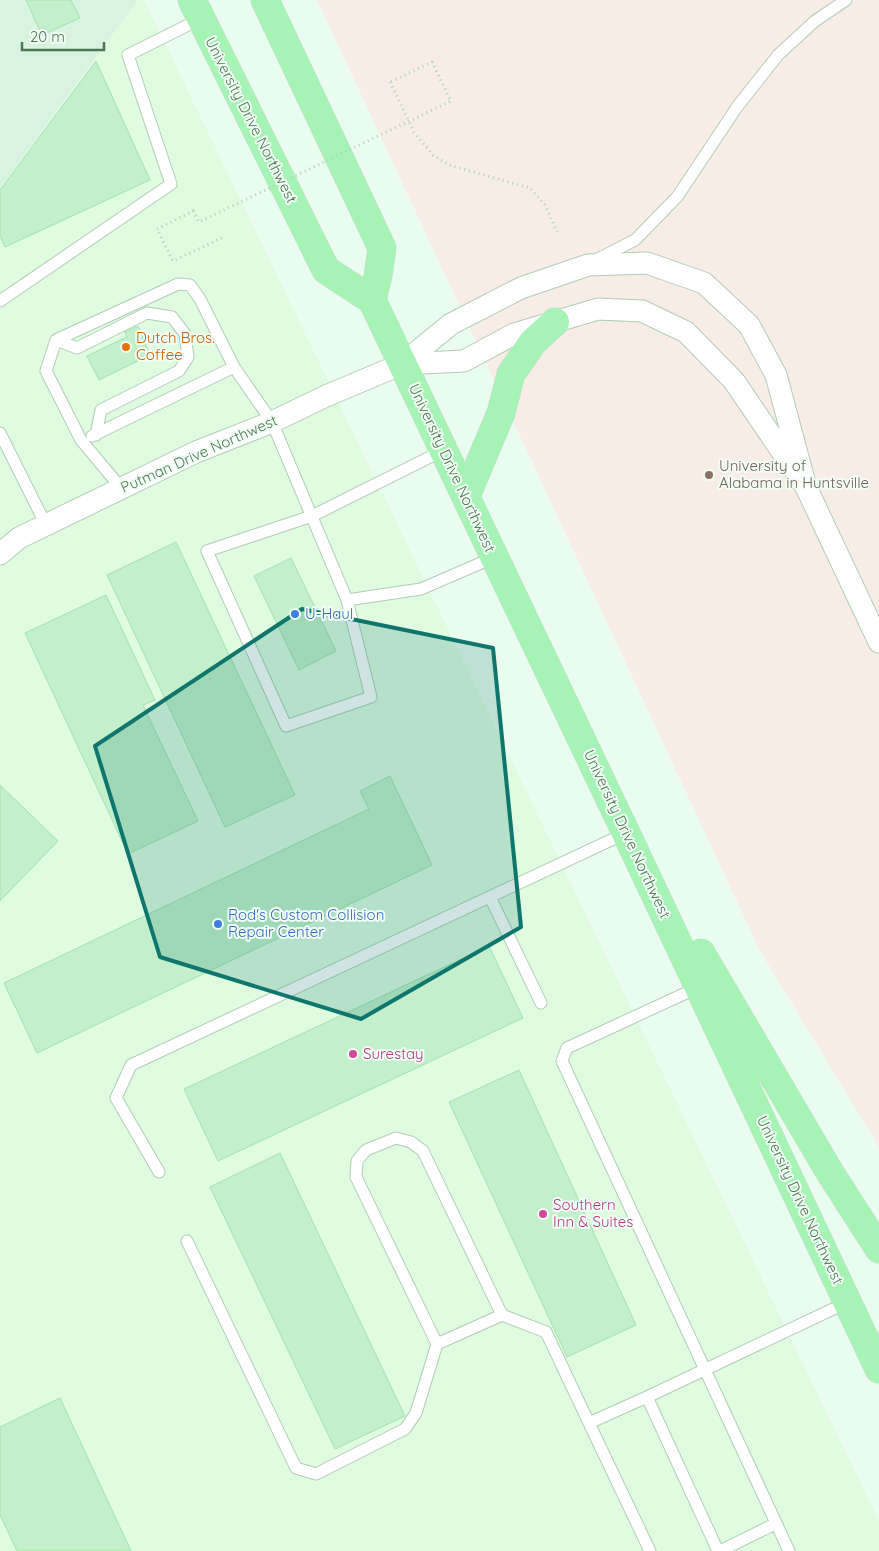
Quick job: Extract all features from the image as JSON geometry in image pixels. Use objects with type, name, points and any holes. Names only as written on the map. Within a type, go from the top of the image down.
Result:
[{"type":"highway","points":[[265,0],[382,248],[372,300]]},
{"type":"highway","name":"University Drive Northwest","points":[[196,9],[326,270],[372,300],[879,1369]]},
{"type":"highway","points":[[466,496],[501,413],[511,374],[533,342],[555,322]]},
{"type":"highway","points":[[610,800],[824,1162],[879,1250]]},
{"type":"street","points":[[402,364],[450,324],[521,288],[588,264],[647,263],[704,283],[749,325],[776,375],[806,487]]},
{"type":"street","points":[[402,364],[464,361],[514,334],[598,310],[642,311],[686,332],[734,381],[806,487],[879,642]]},
{"type":"street","name":"Putman Drive Northwest","points":[[0,554],[19,538],[196,452],[272,422],[326,396],[402,364]]},
{"type":"lane","points":[[588,264],[635,240],[677,197],[737,107],[778,55],[815,21],[846,0]]},
{"type":"lane","points":[[0,301],[170,184],[128,55],[196,9]]},
{"type":"lane","points":[[121,488],[81,440],[46,371],[56,340],[178,284],[190,285],[200,299],[234,367],[272,422],[312,516],[348,600],[371,697],[286,726],[207,551],[312,516],[444,450]]},
{"type":"lane","points":[[56,340],[77,348],[147,313],[172,317],[185,334],[188,356],[179,371],[101,410],[96,434]]},
{"type":"lane","points":[[81,440],[234,367]]},
{"type":"lane","points":[[0,433],[46,525]]},
{"type":"lane","points":[[348,600],[420,589],[495,558]]},
{"type":"lane","points":[[159,1172],[116,1098],[131,1065],[626,833]]},
{"type":"lane","points":[[490,897],[541,1003]]},
{"type":"lane","points":[[699,987],[567,1048],[562,1061],[789,1551]]},
{"type":"lane","points":[[187,1240],[296,1468],[316,1474],[405,1429],[416,1413],[438,1344],[356,1177],[357,1161],[366,1150],[396,1138],[411,1142],[423,1151],[502,1315],[546,1332],[650,1551]]},
{"type":"lane","points":[[589,1423],[848,1302]]},
{"type":"lane","points":[[438,1344],[502,1315]]},
{"type":"lane","points":[[647,1397],[719,1551],[775,1524]]},
{"type":"path","points":[[222,238],[172,261],[157,229],[193,211],[199,222],[451,101],[432,62],[390,82],[414,132],[433,155],[449,165],[530,188],[546,205],[557,232]]},
{"type":"highlighted area","points":[[302,609],[493,648],[521,927],[361,1019],[160,957],[95,746]]},
{"type":"shaded area","points":[[0,0],[138,0],[0,188]]},
{"type":"shaded area","points":[[138,0],[144,0],[879,1521],[879,1551],[0,1551],[0,188]]},
{"type":"shaded area","name":"University of Alabama in Huntsville","points":[[317,0],[879,0],[879,1147],[760,951]]},
{"type":"building","points":[[26,0],[71,0],[80,18],[42,35]]},
{"type":"building","points":[[96,61],[150,180],[5,247],[0,236],[0,190]]},
{"type":"building","name":"Dutch Bros. Coffee","points":[[138,326],[150,355],[99,380],[87,356],[127,337],[125,332]]},
{"type":"building","points":[[176,542],[295,795],[225,827],[107,575]]},
{"type":"building","name":"U-Haul","points":[[291,558],[336,651],[299,670],[254,576]]},
{"type":"building","points":[[106,595],[155,700],[143,705],[198,821],[128,854],[25,633]]},
{"type":"building","name":"Rod's Custom Collision Repair Center","points":[[390,776],[432,865],[37,1053],[4,983],[369,809],[360,791]]},
{"type":"building","points":[[0,785],[58,841],[0,901]]},
{"type":"building","name":"Surestay","points":[[489,946],[523,1018],[218,1161],[184,1089]]},
{"type":"building","name":"Southern Inn & Suites","points":[[519,1070],[636,1325],[567,1357],[449,1102]]},
{"type":"building","points":[[280,1153],[405,1416],[335,1449],[210,1187]]},
{"type":"building","points":[[60,1398],[131,1551],[17,1551],[0,1515],[0,1427]]},
{"type":"place","name":"Dutch Bros. Coffee","points":[[126,347]]},
{"type":"place","name":"University of Alabama in Huntsville","points":[[709,475]]},
{"type":"place","name":"U-Haul","points":[[295,614]]},
{"type":"place","name":"Rod's Custom Collision Repair Center","points":[[218,924]]},
{"type":"place","name":"Surestay","points":[[353,1054]]},
{"type":"place","name":"Southern Inn & Suites","points":[[543,1214]]}]
